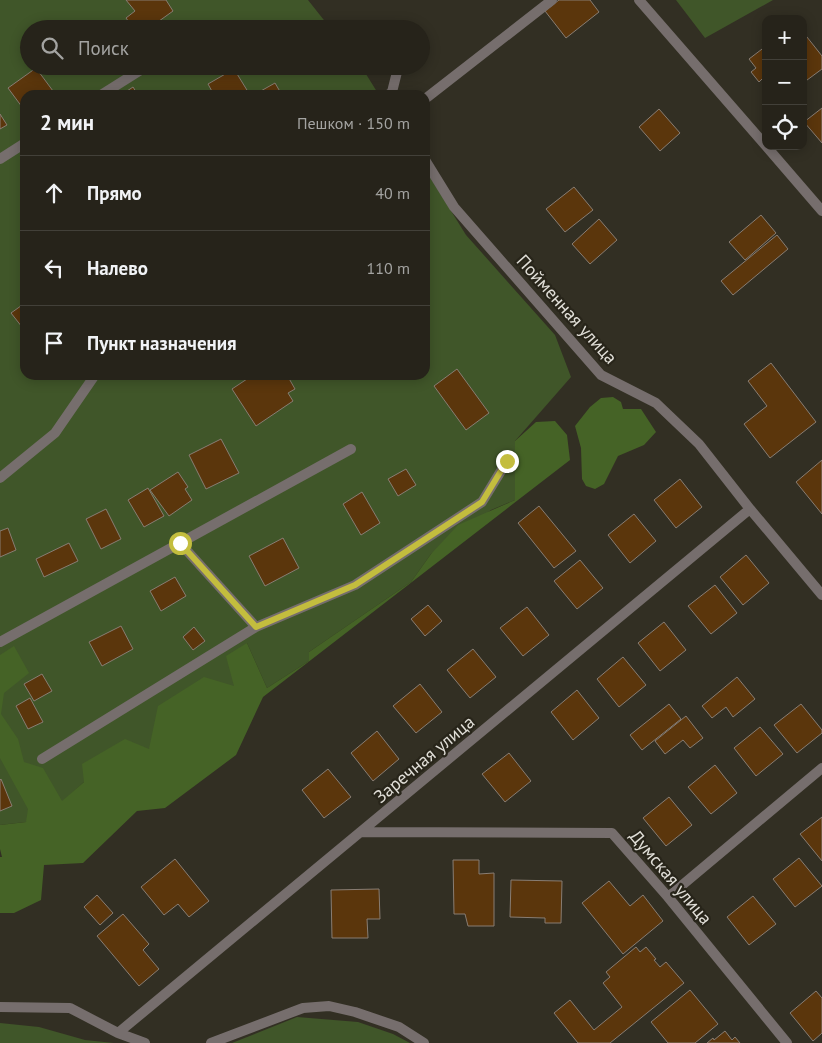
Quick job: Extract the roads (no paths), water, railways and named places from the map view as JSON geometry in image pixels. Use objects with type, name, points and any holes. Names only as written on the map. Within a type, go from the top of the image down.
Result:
[{"type":"street","points":[[430,95],[552,0]]},
{"type":"street","points":[[639,0],[762,141]]},
{"type":"street","points":[[109,90],[133,75]]},
{"type":"street","points":[[392,90],[396,75]]},
{"type":"street","points":[[0,159],[20,146]]},
{"type":"street","points":[[769,150],[822,211]]},
{"type":"street","name":"Пойменная улица","points":[[430,168],[454,208],[601,375],[656,402],[699,444],[750,509],[822,595]]},
{"type":"street","points":[[0,478],[55,433],[92,380]]},
{"type":"street","points":[[0,642],[351,449]]},
{"type":"street","points":[[42,759],[256,627],[355,585],[482,502],[507,461]]},
{"type":"street","name":"Заречная улица","points":[[118,1033],[750,509]]},
{"type":"street","points":[[180,543],[256,627]]},
{"type":"street","points":[[668,897],[822,768]]},
{"type":"street","name":"Думская улица","points":[[361,832],[612,833],[668,897],[787,1043]]},
{"type":"street","points":[[211,1043],[303,1008],[329,1006],[355,1012],[399,1027],[424,1043]]},
{"type":"street","points":[[0,1007],[70,1008],[118,1033],[145,1043]]}]
